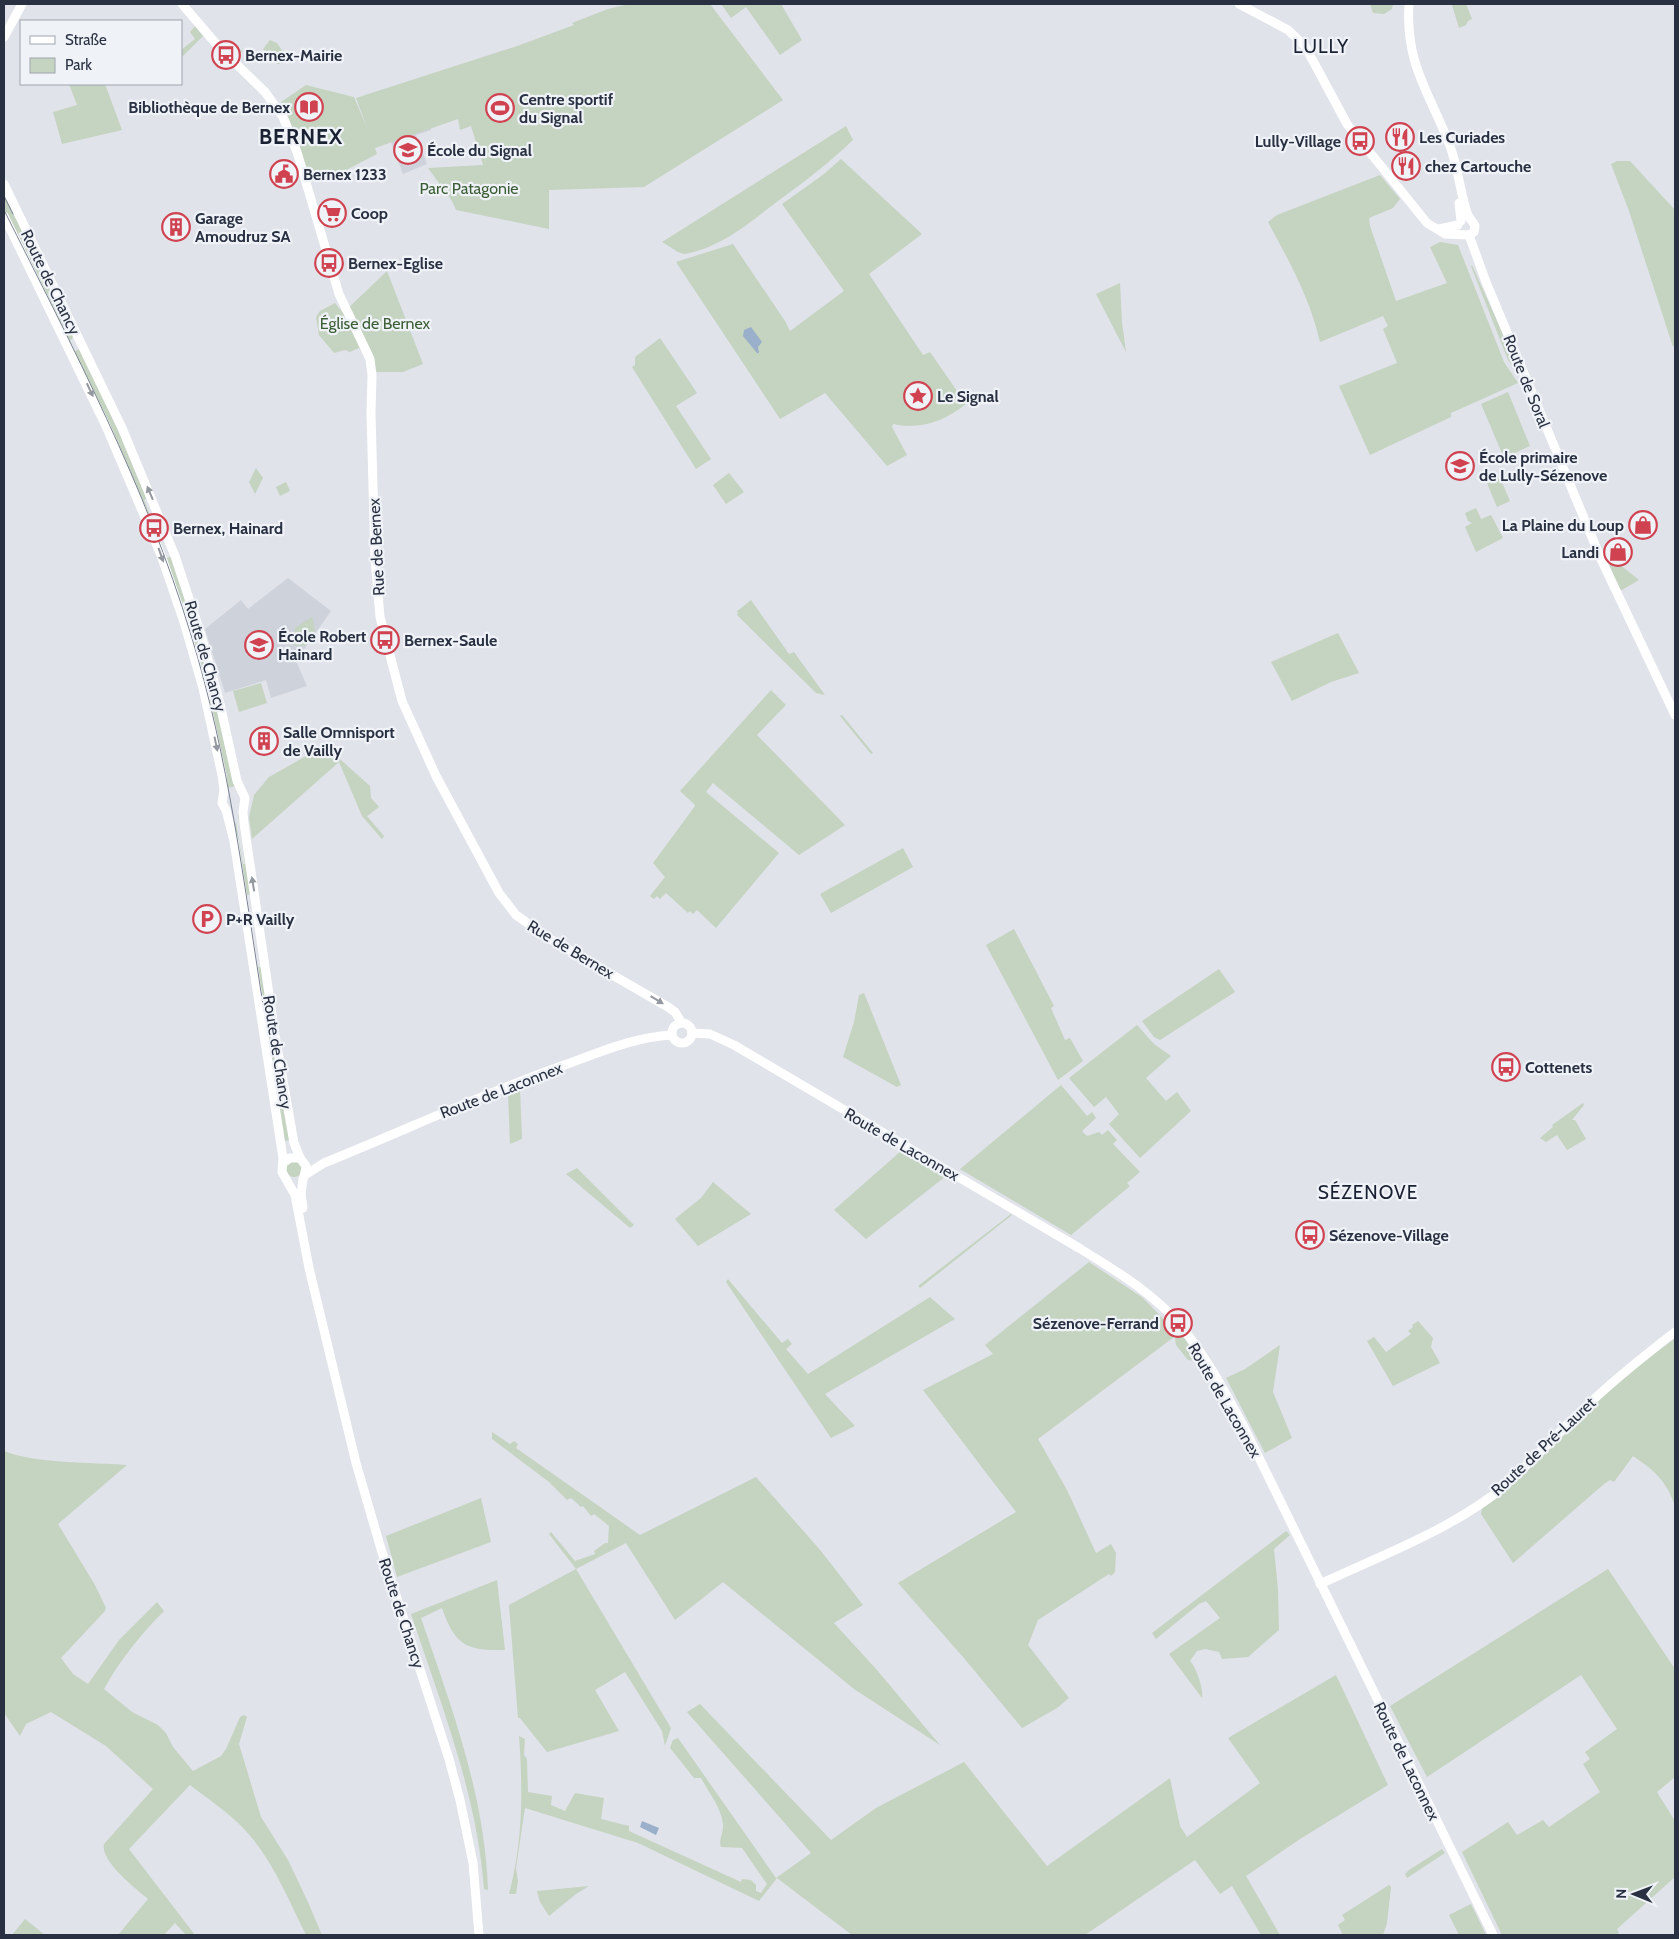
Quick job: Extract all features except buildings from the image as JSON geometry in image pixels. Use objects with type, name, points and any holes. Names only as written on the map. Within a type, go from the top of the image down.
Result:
[{"type":"main road","points":[[4,37],[22,4]]},
{"type":"main road","name":"Rue de Bernex","points":[[182,4],[220,48],[265,92],[283,117],[297,152],[339,294],[370,359],[372,375],[371,415],[375,553],[380,617],[398,688],[441,787],[502,898],[512,911],[550,940],[672,1010],[680,1022]]},
{"type":"main road","points":[[1239,4],[1288,30],[1305,46],[1347,124],[1422,217],[1436,230],[1446,234],[1466,235],[1475,228],[1474,222],[1463,221],[1436,230]]},
{"type":"main road","points":[[1403,4],[1403,35],[1407,58],[1415,82],[1447,156],[1463,221]]},
{"type":"main road","points":[[1409,4],[1409,35],[1415,64],[1449,145],[1463,221]]},
{"type":"main road","name":"Route de Chancy","points":[[4,184],[122,428],[162,524],[201,635],[220,704],[235,775],[245,798],[243,807],[244,824],[284,1092],[294,1143],[302,1160]]},
{"type":"main road","name":"Route de Chancy","points":[[4,216],[106,426],[154,538],[178,606],[203,688],[219,758],[222,802],[234,841],[283,1163]]},
{"type":"main road","name":"Route de Soral","points":[[1463,221],[1458,230],[1466,235],[1601,559],[1675,715]]},
{"type":"main road","points":[[223,795],[233,789],[241,792]]},
{"type":"main road","points":[[226,810],[235,812],[243,807]]},
{"type":"main road","points":[[672,1035],[673,1027],[680,1022],[688,1024],[692,1033]]},
{"type":"main road","name":"Route de Laconnex","points":[[304,1177],[335,1159],[539,1074],[652,1036],[672,1035],[677,1042],[682,1044],[688,1041],[692,1033],[710,1034],[734,1044],[1086,1252],[1156,1301],[1187,1334],[1218,1381],[1243,1425],[1493,1935]]},
{"type":"main road","points":[[290,1158],[302,1160],[306,1166],[304,1177],[296,1182],[288,1181],[282,1172],[283,1163],[290,1158]]},
{"type":"main road","name":"Route de Laconnex","points":[[302,1160],[335,1159]]},
{"type":"main road","name":"Route de Chancy","points":[[304,1177],[302,1201],[314,1266],[316,1292]]},
{"type":"main road","name":"Route de Chancy","points":[[288,1181],[295,1195],[307,1262],[316,1292],[337,1390],[366,1499],[456,1782],[473,1863],[479,1935]]},
{"type":"main road","name":"Route de Pré-Lauret","points":[[1320,1584],[1432,1532],[1475,1508],[1518,1473],[1612,1382],[1675,1332]]},
{"type":"shaded area","name":"École du Signal","points":[[427,119],[431,130],[416,135],[427,164],[403,174],[388,134]]},
{"type":"shaded area","name":"École Robert Hainard","points":[[288,578],[331,611],[296,661],[307,686],[271,698],[266,680],[225,693],[205,629],[241,600],[248,609]]},
{"type":"green space","name":"Parc Patagonie","points":[[629,4],[710,4],[783,100],[644,187],[549,190],[549,229],[456,210],[452,201],[428,168],[483,165],[471,126],[460,130],[458,119],[375,148],[377,154],[327,180],[315,178],[307,171],[292,126],[281,102],[306,85],[354,97],[368,130],[356,98],[520,45],[574,25],[572,23],[608,9]]},
{"type":"green space","points":[[721,4],[781,4],[802,40],[780,55],[746,7],[731,18]]},
{"type":"green space","points":[[1370,4],[1393,4],[1392,9],[1384,14],[1373,13]]},
{"type":"green space","points":[[1466,4],[1472,19],[1466,25],[1459,28],[1452,5]]},
{"type":"green space","points":[[195,26],[203,36],[182,57],[182,49],[195,39],[190,32]]},
{"type":"green space","points":[[270,40],[277,43],[290,62],[277,64],[263,49]]},
{"type":"green space","points":[[230,42],[242,51],[236,59],[246,67],[244,70],[226,48]]},
{"type":"green space","points":[[69,85],[105,85],[122,130],[62,144],[53,112],[77,105]]},
{"type":"green space","points":[[846,126],[853,140],[835,157],[757,217],[723,240],[698,251],[684,254],[662,242]]},
{"type":"green space","points":[[841,159],[922,234],[869,274],[923,355],[930,352],[966,404],[950,415],[932,423],[913,426],[893,424],[892,427],[907,455],[887,466],[825,393],[780,419],[676,262],[733,244],[790,331],[844,291],[782,204],[824,174]]},
{"type":"green space","points":[[1617,161],[1630,161],[1675,210],[1675,345],[1673,347],[1629,211],[1611,164]]},
{"type":"green space","points":[[1380,175],[1400,199],[1393,208],[1369,218],[1370,226],[1396,301],[1447,283],[1430,247],[1440,242],[1458,245],[1504,362],[1518,383],[1451,413],[1451,417],[1370,455],[1339,386],[1397,363],[1383,329],[1388,326],[1383,316],[1320,342],[1305,295],[1268,222],[1277,215]]},
{"type":"green space","points":[[4,194],[75,335],[69,342],[4,212]]},
{"type":"green space","points":[[1472,265],[1523,379],[1508,360]]},
{"type":"green space","name":"Église de Bernex","points":[[387,271],[423,364],[403,372],[377,372],[359,348],[350,352],[345,350],[334,353],[319,335],[316,317],[320,311],[335,303],[343,313]]},
{"type":"green space","points":[[1120,283],[1122,323],[1126,352],[1096,294]]},
{"type":"green space","points":[[660,338],[697,393],[676,406],[711,459],[696,469],[632,367],[635,365],[635,357]]},
{"type":"green space","points":[[81,348],[149,498],[144,500],[164,551],[162,552],[74,352]]},
{"type":"green space","points":[[1508,392],[1530,446],[1504,458],[1481,404]]},
{"type":"green space","points":[[256,468],[263,478],[255,494],[249,482]]},
{"type":"green space","points":[[729,473],[744,492],[726,504],[713,485]]},
{"type":"green space","points":[[1500,478],[1510,501],[1497,507],[1487,483]]},
{"type":"green space","points":[[286,482],[290,491],[280,496],[276,487]]},
{"type":"green space","points":[[1476,508],[1481,519],[1491,515],[1503,538],[1476,552],[1465,527],[1472,523],[1468,521],[1465,513]]},
{"type":"green space","points":[[1604,552],[1639,580],[1620,591]]},
{"type":"green space","points":[[172,556],[209,669],[236,786],[227,788],[164,559]]},
{"type":"green space","points":[[751,600],[789,654],[794,652],[825,695],[816,693],[737,615],[738,612],[736,612]]},
{"type":"green space","points":[[312,617],[315,631],[305,646],[293,645],[295,628]]},
{"type":"green space","points":[[1338,633],[1359,673],[1331,682],[1292,701],[1271,662]]},
{"type":"green space","points":[[261,683],[267,703],[239,712],[233,691]]},
{"type":"green space","points":[[771,690],[786,705],[757,735],[845,825],[799,855],[713,783],[706,792],[779,853],[716,928],[697,910],[693,914],[690,911],[688,913],[666,893],[660,899],[657,896],[654,899],[650,896],[665,877],[653,863],[695,806],[680,791]]},
{"type":"green space","points":[[842,715],[873,753],[871,754],[840,716]]},
{"type":"green space","points":[[331,742],[341,760],[370,786],[371,798],[379,807],[367,816],[384,836],[382,839],[362,816],[339,762],[252,839],[249,817],[254,795],[269,777]]},
{"type":"green space","points":[[240,814],[253,894],[245,895],[233,823],[236,823],[243,864],[245,864],[238,815]]},
{"type":"green space","points":[[903,848],[913,867],[831,913],[820,894]]},
{"type":"green space","points":[[1014,929],[1054,1006],[1051,1008],[1065,1040],[1070,1038],[1083,1061],[1058,1080],[986,945]]},
{"type":"green space","points":[[256,967],[262,969],[282,1103],[291,1140],[283,1141]]},
{"type":"green space","points":[[1219,969],[1235,992],[1160,1040],[1154,1037],[1142,1021]]},
{"type":"green space","points":[[864,993],[901,1085],[897,1087],[843,1057],[854,1022],[859,995]]},
{"type":"green space","points":[[1137,1025],[1154,1044],[1171,1056],[1146,1078],[1166,1101],[1177,1092],[1191,1111],[1140,1158],[1109,1124],[1119,1114],[1106,1097],[1094,1107],[1069,1078]]},
{"type":"green space","points":[[1061,1085],[1087,1116],[1092,1112],[1096,1118],[1082,1131],[1087,1136],[1099,1132],[1102,1135],[1108,1130],[1117,1140],[1113,1144],[1140,1172],[1127,1183],[1130,1186],[1071,1235],[960,1169]]},
{"type":"green space","points":[[520,1088],[522,1139],[510,1144],[508,1093]]},
{"type":"green space","points":[[1583,1103],[1584,1105],[1572,1120],[1575,1120],[1586,1139],[1567,1150],[1557,1135],[1546,1142],[1540,1138],[1553,1127],[1552,1125]]},
{"type":"green space","points":[[901,1151],[946,1176],[866,1239],[834,1210]]},
{"type":"green space","points":[[294,1161],[302,1169],[294,1177],[286,1169]]},
{"type":"green space","points":[[577,1168],[634,1225],[630,1228],[566,1174]]},
{"type":"green space","points":[[713,1182],[751,1214],[698,1246],[675,1219],[701,1198]]},
{"type":"green space","points":[[1011,1214],[920,1288],[918,1286]]},
{"type":"green space","points":[[1089,1262],[1143,1298],[1172,1328],[1170,1331],[1174,1337],[1038,1439],[1067,1490],[1096,1553],[1111,1544],[1116,1553],[1115,1572],[1038,1620],[1028,1645],[1069,1698],[1057,1708],[1022,1728],[898,1583],[1016,1512],[923,1390],[993,1354],[985,1345]]},
{"type":"green space","points":[[728,1279],[782,1343],[788,1339],[792,1344],[786,1349],[808,1374],[930,1297],[955,1319],[825,1394],[855,1426],[831,1438],[726,1282]]},
{"type":"green space","points":[[1418,1321],[1433,1338],[1431,1347],[1440,1363],[1393,1386],[1367,1341],[1374,1337],[1386,1352],[1411,1334],[1408,1331]]},
{"type":"green space","points":[[1182,1335],[1198,1359],[1197,1361],[1188,1360],[1176,1345],[1175,1338]]},
{"type":"green space","points":[[1675,1338],[1675,1506],[1668,1489],[1659,1477],[1648,1466],[1633,1456],[1614,1482],[1610,1480],[1604,1484],[1513,1563],[1481,1514],[1482,1508],[1535,1464],[1605,1394]]},
{"type":"green space","points":[[1280,1345],[1273,1392],[1292,1438],[1265,1453],[1226,1378],[1245,1369]]},
{"type":"green space","points":[[492,1432],[510,1444],[514,1441],[518,1444],[516,1448],[640,1535],[756,1477],[821,1551],[863,1605],[834,1623],[877,1670],[940,1745],[854,1689],[723,1582],[675,1620],[626,1543],[576,1569],[549,1534],[551,1532],[575,1561],[595,1554],[594,1551],[608,1543],[609,1526],[594,1514],[591,1516],[583,1506],[581,1507],[571,1498],[567,1500],[549,1482],[492,1439]]},
{"type":"green space","points":[[4,1451],[32,1458],[64,1462],[127,1465],[58,1524],[95,1585],[106,1608],[61,1658],[73,1674],[88,1684],[119,1640],[157,1602],[164,1611],[131,1648],[104,1689],[132,1712],[158,1725],[166,1733],[173,1747],[193,1771],[221,1756],[240,1717],[244,1715],[247,1717],[239,1744],[261,1817],[288,1860],[322,1935],[306,1935],[279,1879],[254,1840],[231,1817],[190,1785],[129,1849],[195,1935],[186,1935],[175,1923],[164,1935],[118,1935],[148,1899],[113,1866],[104,1851],[104,1844],[153,1789],[106,1746],[51,1712],[26,1724],[20,1736],[4,1713]]},
{"type":"green space","points":[[481,1498],[491,1542],[397,1577],[386,1536]]},
{"type":"green space","points":[[1286,1531],[1290,1535],[1274,1549],[1278,1589],[1279,1630],[1248,1657],[1222,1659],[1219,1652],[1205,1649],[1197,1651],[1190,1661],[1199,1678],[1202,1698],[1169,1654],[1220,1618],[1206,1601],[1199,1604],[1156,1639],[1152,1633]]},
{"type":"green space","points":[[576,1569],[671,1728],[665,1746],[662,1731],[625,1672],[595,1690],[619,1731],[547,1752],[520,1718],[518,1718],[509,1605]]},
{"type":"green space","points":[[1608,1569],[1675,1669],[1675,1777],[1657,1792],[1675,1821],[1675,1877],[1617,1929],[1619,1933],[1616,1935],[1502,1935],[1462,1852],[1508,1822],[1517,1835],[1543,1820],[1549,1827],[1600,1792],[1583,1764],[1590,1759],[1585,1752],[1617,1729],[1581,1675],[1427,1777],[1390,1706]]},
{"type":"green space","points":[[497,1580],[505,1650],[481,1649],[464,1643],[457,1638],[442,1608],[421,1618],[465,1751],[480,1820],[488,1890],[484,1889],[474,1819],[466,1784],[411,1614]]},
{"type":"green space","points":[[1336,1675],[1388,1785],[1300,1839],[1246,1876],[1280,1935],[1261,1935],[1232,1886],[1220,1894],[1195,1860],[1085,1935],[852,1935],[777,1878],[759,1901],[638,1843],[525,1808],[516,1868],[518,1881],[516,1894],[509,1894],[517,1855],[521,1816],[519,1736],[525,1739],[524,1755],[527,1759],[528,1792],[552,1796],[551,1805],[565,1811],[575,1793],[604,1798],[601,1819],[629,1826],[629,1831],[741,1882],[742,1879],[751,1880],[756,1885],[756,1891],[761,1893],[767,1884],[742,1848],[721,1847],[723,1824],[717,1806],[701,1778],[694,1778],[670,1748],[673,1740],[678,1738],[776,1878],[811,1853],[687,1712],[700,1704],[831,1840],[876,1808],[964,1762],[1047,1866],[1170,1778],[1180,1826],[1187,1837],[1260,1783],[1228,1738]]},
{"type":"green space","points":[[1442,1849],[1445,1853],[1407,1878],[1405,1874],[1409,1870]]},
{"type":"green space","points":[[1389,1885],[1391,1887],[1387,1923],[1383,1935],[1343,1935],[1338,1925],[1345,1920],[1342,1915]]},
{"type":"green space","points":[[589,1886],[549,1916],[540,1902],[537,1891]]},
{"type":"green space","points":[[1471,1904],[1486,1935],[1459,1935],[1449,1915]]},
{"type":"green space","points":[[25,1919],[45,1935],[12,1935]]},
{"type":"water","points":[[751,327],[762,342],[758,347],[759,353],[743,336],[744,330]]},
{"type":"water","points":[[642,1821],[659,1828],[656,1835],[640,1827]]},
{"type":"tram line","points":[[4,196],[13,214]]},
{"type":"tram line","points":[[4,210],[82,366],[130,471],[173,580],[191,635],[216,728],[226,775],[264,1011]]},
{"type":"place","name":"Bernex-Mairie","points":[[226,55]]},
{"type":"place","name":"Bibliothèque de Bernex","points":[[309,107]]},
{"type":"place","name":"Centre sportif du Signal","points":[[500,108]]},
{"type":"place","name":"Les Curiades","points":[[1400,137]]},
{"type":"place","name":"Lully-Village","points":[[1360,141]]},
{"type":"place","name":"École du Signal","points":[[408,150]]},
{"type":"place","name":"chez Cartouche","points":[[1406,166]]},
{"type":"place","name":"Bernex 1233","points":[[284,174]]},
{"type":"place","name":"Coop","points":[[332,213]]},
{"type":"place","name":"Garage Amoudruz SA","points":[[176,227]]},
{"type":"place","name":"Bernex-Eglise","points":[[329,263]]},
{"type":"place","name":"Le Signal","points":[[918,396]]},
{"type":"place","name":"École primaire de Lully-Sézenove","points":[[1460,466]]},
{"type":"place","name":"La Plaine du Loup","points":[[1643,525]]},
{"type":"place","name":"Bernex, Hainard","points":[[154,528]]},
{"type":"place","name":"Landi","points":[[1618,552]]},
{"type":"place","name":"Bernex-Saule","points":[[385,640]]},
{"type":"place","name":"École Robert Hainard","points":[[259,645]]},
{"type":"place","name":"Salle Omnisport de Vailly","points":[[264,741]]},
{"type":"place","name":"P+R Vailly","points":[[207,919]]},
{"type":"place","name":"Cottenets","points":[[1506,1067]]},
{"type":"place","name":"Sézenove-Village","points":[[1310,1235]]},
{"type":"place","name":"Sézenove-Ferrand","points":[[1178,1323]]},
{"type":"district","name":"LULLY","points":[[1321,46]]},
{"type":"district","name":"BERNEX","points":[[301,137]]},
{"type":"district","name":"SÉZENOVE","points":[[1368,1192]]}]
